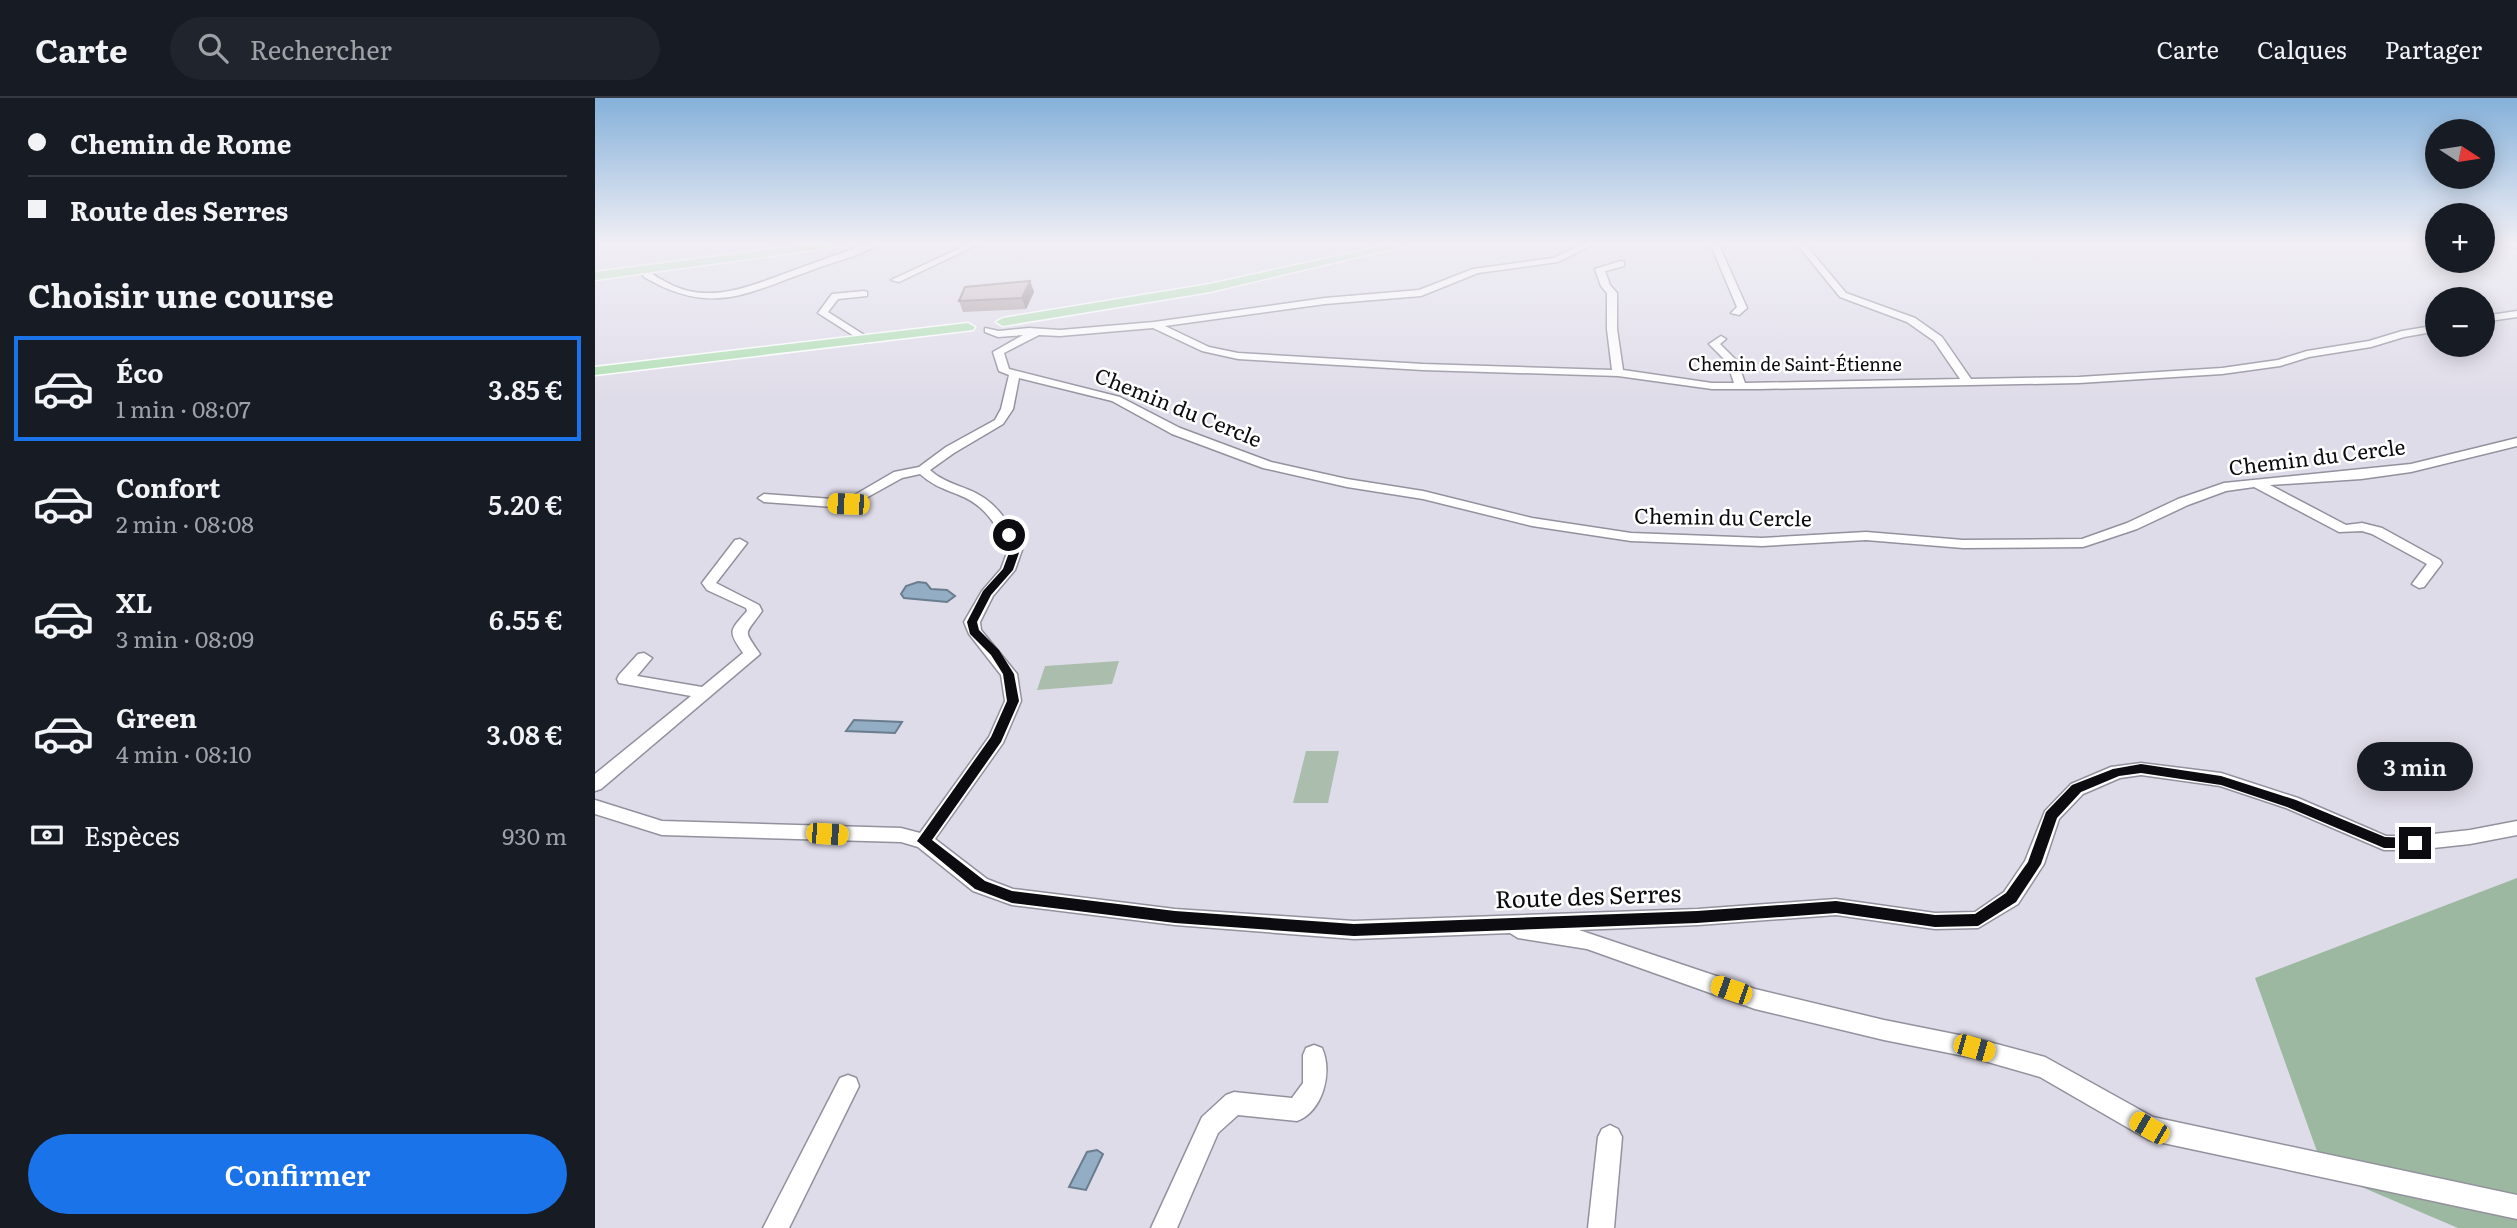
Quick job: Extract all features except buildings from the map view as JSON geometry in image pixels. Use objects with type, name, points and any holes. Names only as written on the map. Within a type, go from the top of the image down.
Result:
[{"type":"main road","points":[[595,371],[968,327],[977,331],[989,330],[1003,322],[1161,296]]},
{"type":"main road","points":[[968,327],[971,323],[984,319],[995,318],[1003,322]]},
{"type":"street","points":[[707,296],[712,296]]},
{"type":"street","points":[[702,305],[712,296]]},
{"type":"street","points":[[839,296],[835,296],[823,313],[865,340]]},
{"type":"street","points":[[989,330],[999,334],[1038,331],[1060,333],[1154,325],[1325,301],[1388,296]]},
{"type":"street","points":[[1612,296],[1612,329],[1618,373]]},
{"type":"street","points":[[1736,313],[1742,308],[1737,296]]},
{"type":"street","points":[[1845,296],[1911,320],[1938,339],[1967,381]]},
{"type":"street","points":[[2495,317],[2517,314]]},
{"type":"street","name":"Chemin de Saint-Étienne","points":[[1154,325],[1206,349],[1238,356],[1423,367],[1618,373],[1712,386],[2079,380],[2248,368],[2319,352],[2371,344],[2425,330]]},
{"type":"street","points":[[764,498],[848,504],[898,475],[923,470],[950,450],[999,422],[1007,409],[1014,376],[1004,371],[998,352],[1038,331]]},
{"type":"street","points":[[1721,339],[1714,344],[1732,360],[1741,386]]},
{"type":"street","name":"Chemin du Cercle","points":[[1014,376],[1051,381],[1116,400],[1176,431],[1267,465],[1326,479],[1423,495],[1532,522],[1631,537],[1762,542],[1866,536],[1963,544],[2083,542],[2133,526],[2183,502],[2224,488],[2255,482],[2386,471],[2517,442]]},
{"type":"street","points":[[923,470],[936,484],[968,494],[987,505],[1003,520],[1015,550],[1008,570],[987,594],[972,622],[974,631],[995,653],[1009,674],[1013,701],[997,739],[924,841]]},
{"type":"street","points":[[2255,482],[2344,529],[2362,527],[2377,531],[2435,563],[2419,584]]},
{"type":"street","points":[[595,785],[752,654],[739,636],[739,630],[755,611],[752,606],[712,587],[709,583],[740,543]]},
{"type":"street","points":[[645,658],[625,679],[705,693]]},
{"type":"street","name":"Route des Serres","points":[[595,807],[662,828],[901,835],[924,841],[980,885],[1012,897],[1175,917],[1354,930],[1697,917],[1836,907],[1935,921],[1978,920],[2011,898],[2034,864],[2051,816],[2077,789],[2117,772],[2141,769],[2221,780],[2292,803],[2384,843],[2415,843],[2470,837],[2517,828]]},
{"type":"street","points":[[1506,923],[1524,931],[1587,940],[1755,999],[1974,1048],[2045,1068],[2149,1128],[2517,1207]]},
{"type":"street","points":[[1164,1228],[1210,1125],[1234,1103],[1297,1110],[1314,1086],[1314,1055]]},
{"type":"street","points":[[776,1228],[848,1086]]},
{"type":"street","points":[[1601,1228],[1610,1137]]},
{"type":"green space","points":[[1119,661],[1112,684],[1037,690],[1045,666]]},
{"type":"green space","points":[[1306,751],[1339,751],[1328,803],[1293,803]]},
{"type":"green space","points":[[2517,878],[2517,1228],[2458,1228],[2324,1171],[2255,978]]},
{"type":"water","points":[[918,582],[926,583],[931,589],[947,590],[955,596],[947,602],[904,598],[901,594],[906,586]]},
{"type":"water","points":[[854,720],[902,722],[895,733],[846,731]]},
{"type":"water","points":[[1097,1150],[1103,1154],[1086,1190],[1069,1187],[1087,1152]]},
{"type":"route","points":[[1009,535],[1015,550],[1008,570],[987,594],[972,622],[974,631],[995,653],[1009,674],[1013,701],[997,739],[924,841],[980,885],[1012,897],[1175,917],[1354,930],[1697,917],[1836,907],[1935,921],[1978,920],[2011,898],[2034,864],[2051,816],[2077,789],[2117,772],[2141,769],[2221,780],[2292,803],[2384,843],[2415,843]]}]
